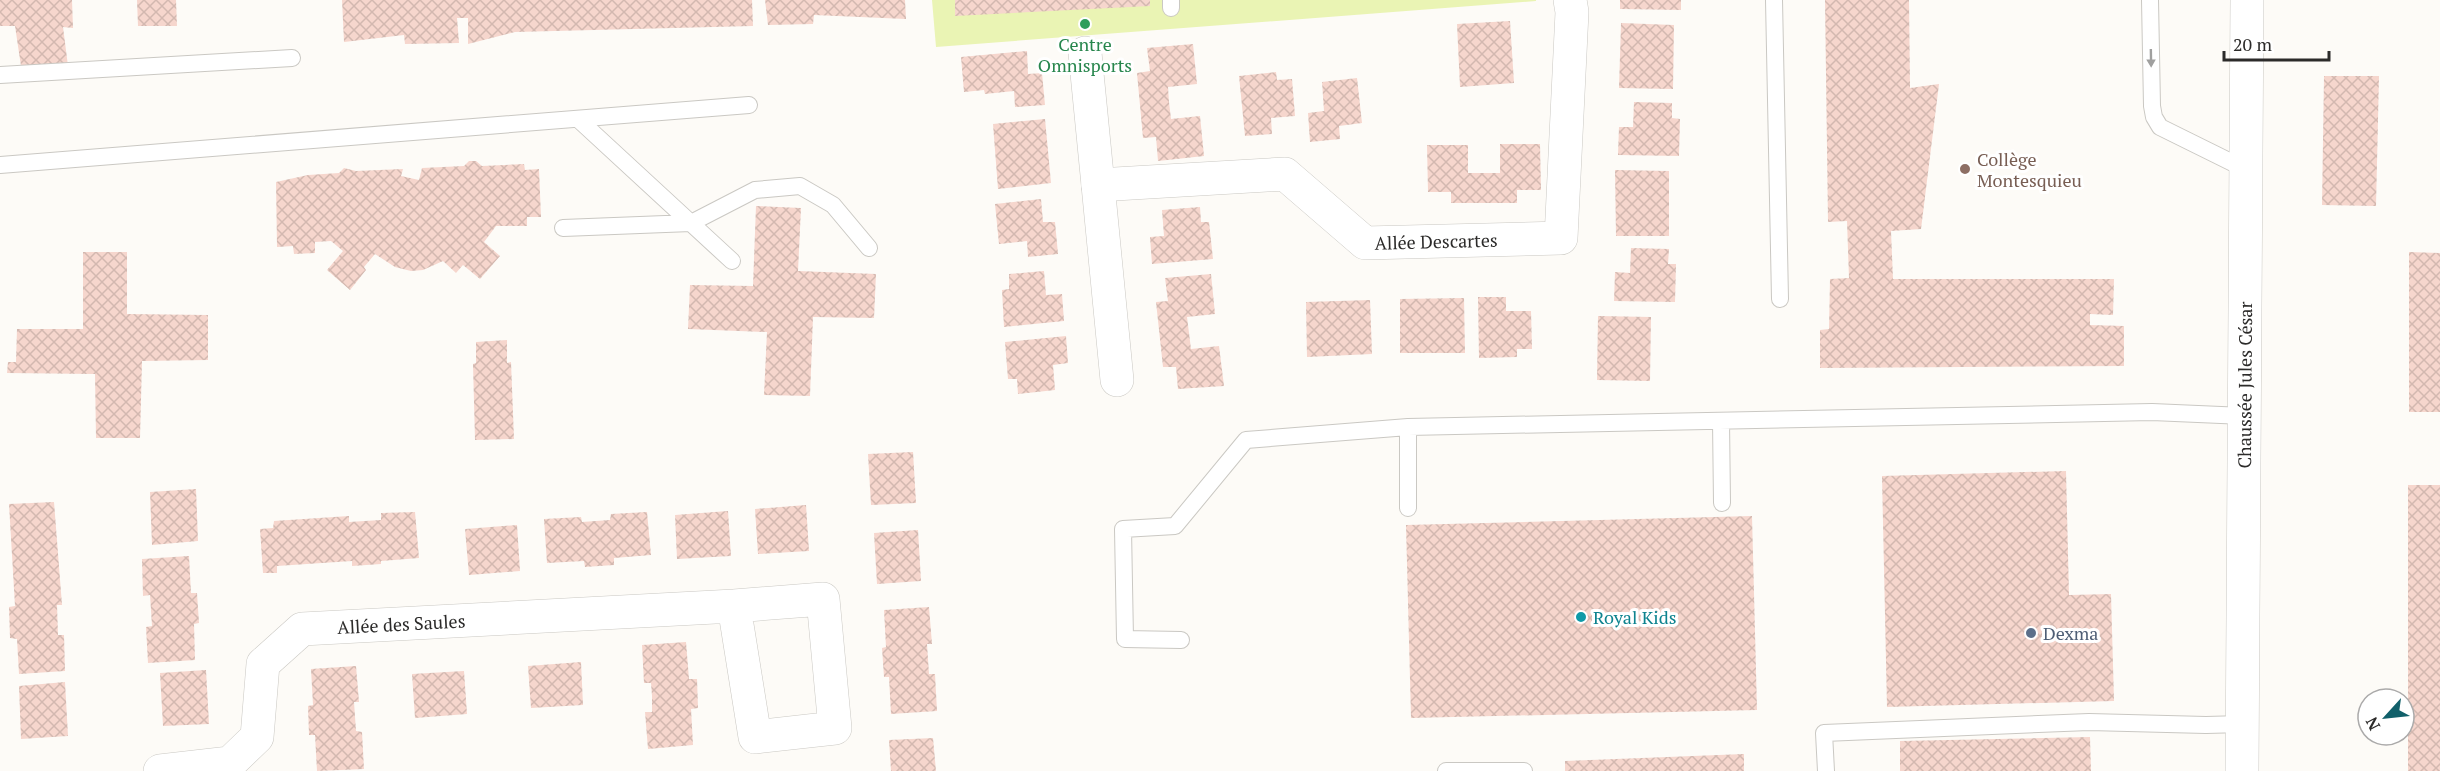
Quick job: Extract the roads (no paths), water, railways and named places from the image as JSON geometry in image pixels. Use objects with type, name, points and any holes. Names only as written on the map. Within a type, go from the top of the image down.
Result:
[{"type":"street","name":"Allée Descartes","points":[[1098,185],[1285,174],[1365,243],[1561,238],[1572,12],[1570,0]]},
{"type":"street","name":"Chaussée Jules César","points":[[2242,771],[2247,0]]},
{"type":"street","points":[[1085,53],[1117,380]]},
{"type":"street","name":"Allée des Saules","points":[[160,771],[230,763],[257,736],[263,664],[302,629],[734,606],[823,599],[835,728],[755,737],[734,606]]},
{"type":"lane","points":[[1774,0],[1780,299]]},
{"type":"lane","points":[[2150,0],[2154,117],[2160,127],[2247,171]]},
{"type":"lane","points":[[0,75],[292,58]]},
{"type":"lane","points":[[0,165],[749,105]]},
{"type":"lane","points":[[578,119],[732,261]]},
{"type":"lane","points":[[564,228],[691,223],[755,190],[800,186],[833,205],[869,248]]},
{"type":"lane","points":[[1181,640],[1125,639],[1123,529],[1175,526],[1246,440],[1408,427],[2152,412],[2244,416]]},
{"type":"lane","points":[[1721,421],[1722,503]]},
{"type":"lane","points":[[1408,427],[1408,508]]},
{"type":"lane","points":[[1826,771],[1824,733],[2089,722],[2242,724]]},
{"type":"lane","points":[[1446,771],[1524,771]]},
{"type":"place","name":"Centre Omnisports","points":[[1085,24]]},
{"type":"place","name":"Collège Montesquieu","points":[[1965,169]]},
{"type":"place","name":"Royal Kids","points":[[1581,617]]},
{"type":"place","name":"Dexma","points":[[2031,633]]}]
